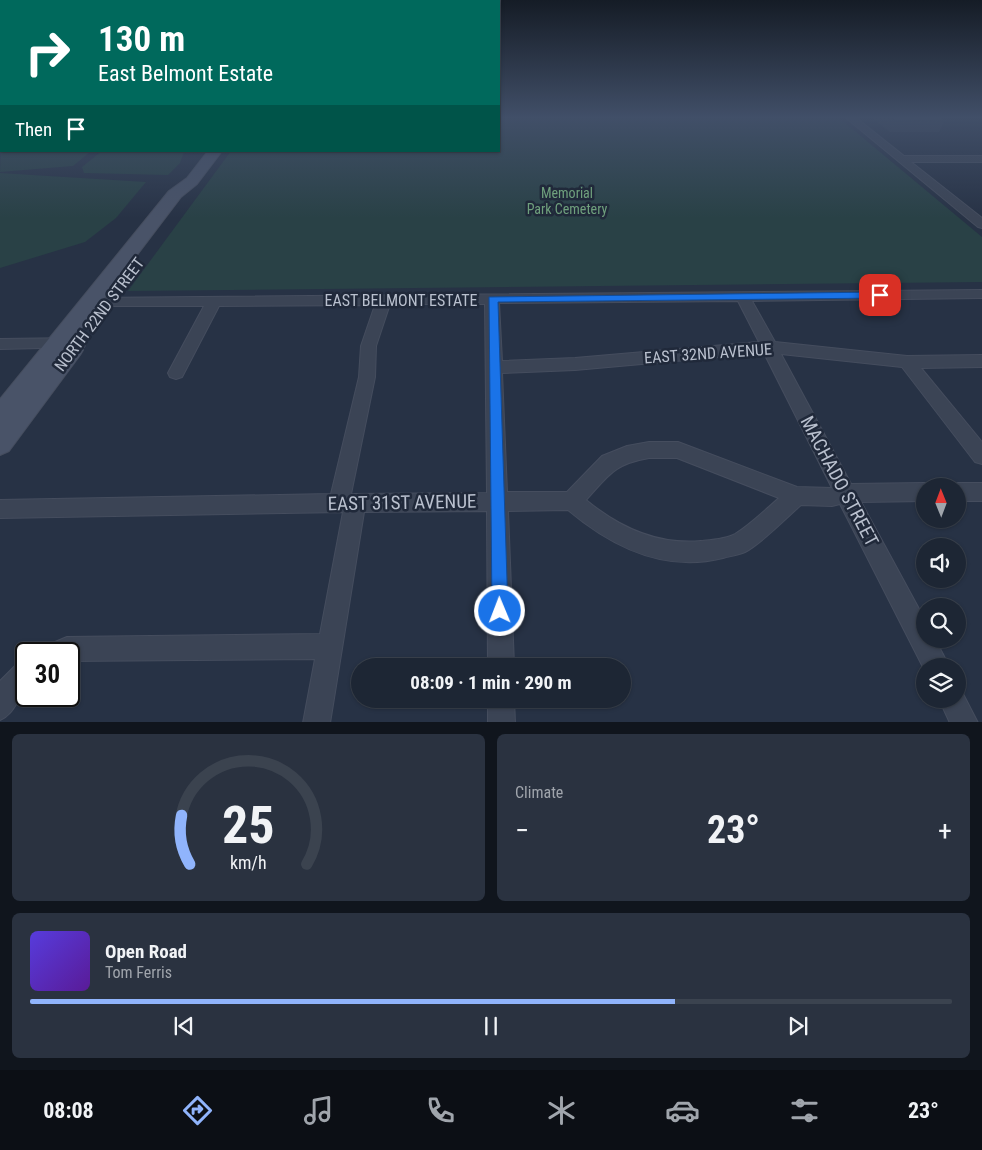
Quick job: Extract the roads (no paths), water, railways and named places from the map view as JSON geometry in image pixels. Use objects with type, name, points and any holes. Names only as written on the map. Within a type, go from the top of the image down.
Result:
[{"type":"main road","name":"NORTH 22ND STREET","points":[[0,444],[68,343],[190,194],[192,180],[214,152]]},
{"type":"main road","name":"NORTH 22ND STREET","points":[[0,417],[68,343]]},
{"type":"street","points":[[891,151],[982,224]]},
{"type":"street","points":[[901,159],[982,159]]},
{"type":"street","name":"EAST BELMONT ESTATE","points":[[99,303],[980,296]]},
{"type":"street","name":"MACHADO STREET","points":[[743,297],[932,658]]},
{"type":"street","points":[[492,299],[501,658]]},
{"type":"street","points":[[316,722],[330,646],[347,503],[367,377],[365,362],[368,340],[378,322],[384,300]]},
{"type":"street","points":[[176,373],[214,301]]},
{"type":"street","points":[[0,344],[68,343]]},
{"type":"street","name":"EAST 32ND AVENUE","points":[[494,367],[575,364],[769,347],[907,362],[982,361]]},
{"type":"street","points":[[907,362],[982,456]]},
{"type":"street","points":[[797,496],[739,544],[710,551],[685,553],[658,550],[634,542],[595,520],[572,501],[609,462],[627,454],[649,450],[678,450],[797,496],[832,497],[846,493],[916,492]]},
{"type":"street","points":[[966,492],[982,492]]},
{"type":"street","name":"EAST 31ST AVENUE","points":[[0,510],[347,503],[572,501]]},
{"type":"street","points":[[80,649],[330,646]]},
{"type":"street","points":[[0,707],[15,683]]},
{"type":"street","points":[[501,708],[502,722]]},
{"type":"street","points":[[957,708],[965,722]]},
{"type":"park label","name":"Memorial Park Cemetery","points":[[567,202]]}]
